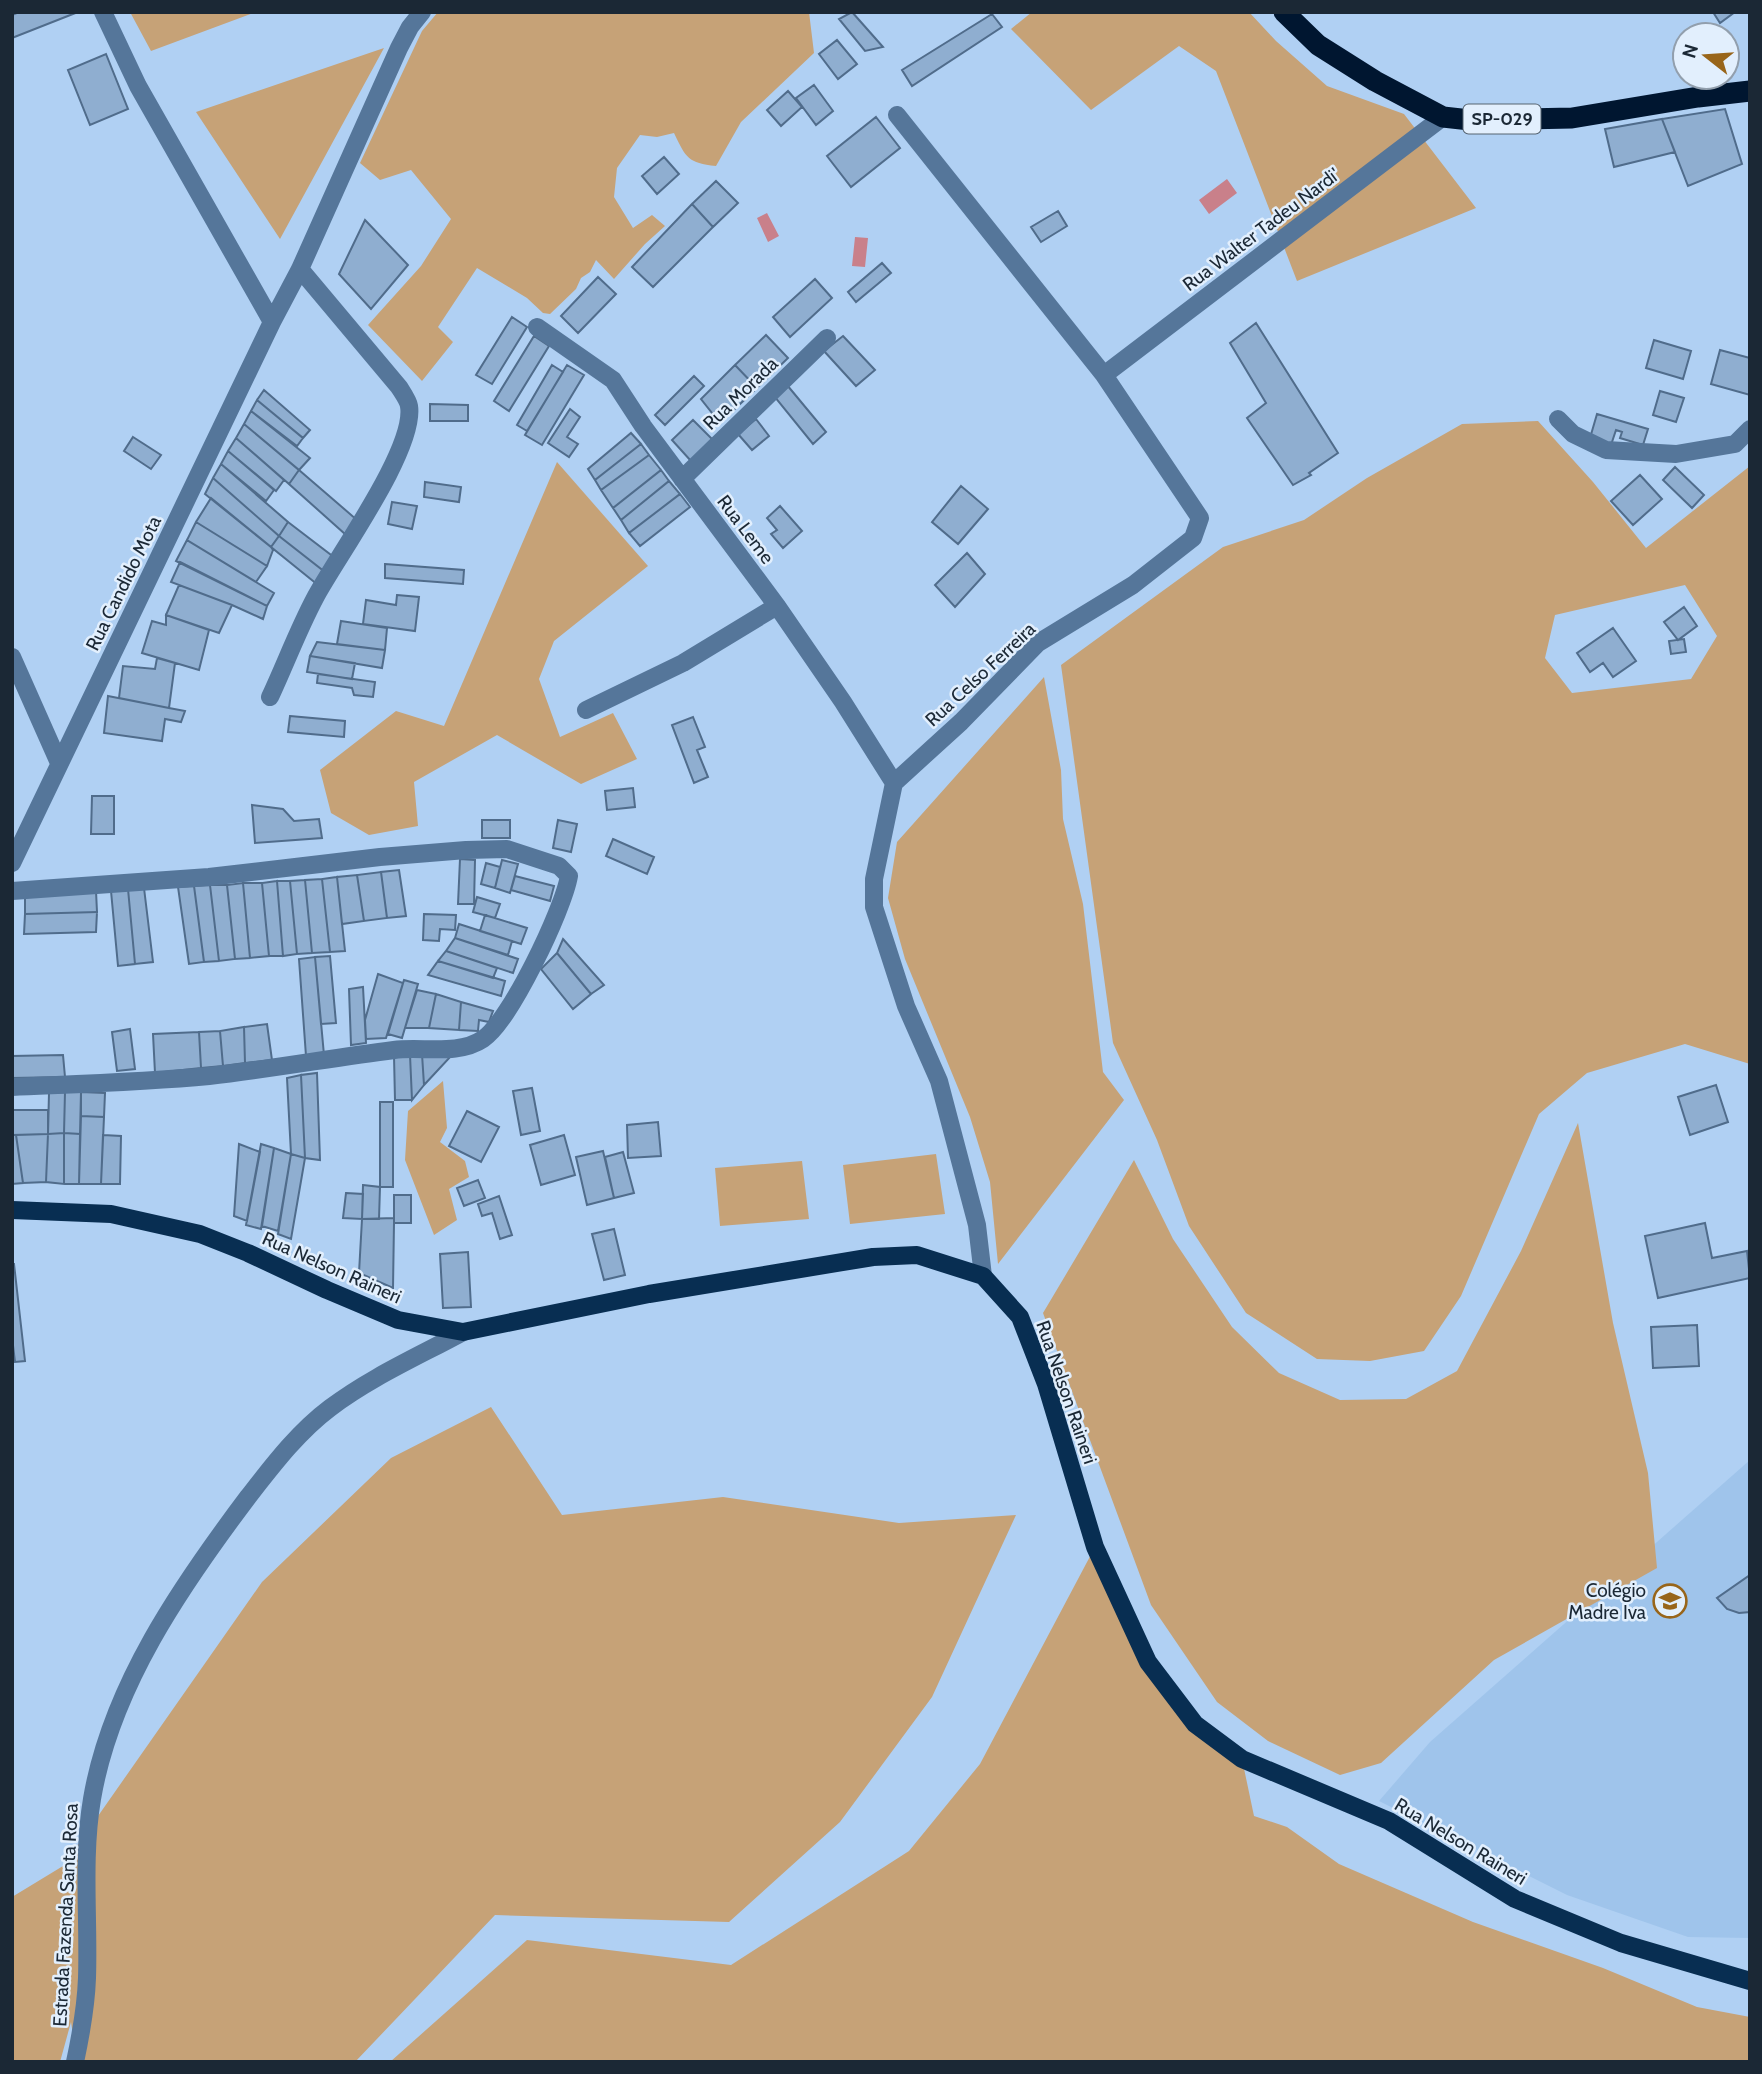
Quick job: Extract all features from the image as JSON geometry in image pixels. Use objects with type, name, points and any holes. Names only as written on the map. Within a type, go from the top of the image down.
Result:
[{"type":"highway","name":"SP-029","points":[[1284,12],[1318,46],[1375,81],[1443,117],[1471,120],[1572,118],[1750,91]]},
{"type":"main road","name":"Rua Nelson Raineri","points":[[12,1210],[111,1214],[200,1234],[398,1320],[463,1332],[649,1294],[873,1256],[917,1255],[984,1276],[1020,1317],[1046,1384],[1095,1547],[1148,1662],[1195,1724],[1242,1759],[1389,1821],[1515,1899],[1621,1943],[1750,1981]]},
{"type":"street","points":[[103,12],[138,86],[272,322]]},
{"type":"street","name":"Rua Candido Mota","points":[[12,863],[300,269],[399,48],[422,12]]},
{"type":"street","name":"Rua Celso Ferreira","points":[[894,783],[961,722],[1038,643],[1133,585],[1193,538],[1200,518],[1104,375],[898,115]]},
{"type":"street","name":"Rua Walter Tadeu Nardi'","points":[[1104,375],[1443,117]]},
{"type":"street","points":[[270,697],[313,600],[377,497],[388,474],[407,424],[409,405],[399,387],[300,269]]},
{"type":"street","name":"Rua Leme","points":[[537,327],[612,380],[777,606],[843,702],[894,783]]},
{"type":"street","name":"Rua Morada","points":[[682,479],[827,338]]},
{"type":"street","points":[[1558,419],[1573,434],[1606,450],[1676,454],[1743,442],[1750,429]]},
{"type":"street","points":[[586,709],[683,663],[777,606]]},
{"type":"street","points":[[12,657],[59,763]]},
{"type":"street","points":[[894,783],[874,879],[874,907],[906,1006],[939,1081],[976,1225],[984,1276]]},
{"type":"street","points":[[12,891],[196,878],[380,857],[506,849],[559,866],[569,876],[566,893],[536,960],[506,1012],[483,1039],[459,1048],[396,1049],[210,1076],[142,1082],[12,1087]]},
{"type":"street","name":"Estrada Fazenda Santa Rosa","points":[[75,2062],[84,2018],[87,1977],[87,1876],[91,1801],[99,1764],[117,1711],[157,1633],[230,1521],[302,1432],[352,1393],[463,1332]]},
{"type":"shaded area","points":[[130,12],[256,12],[151,51]]},
{"type":"shaded area","points":[[438,12],[809,12],[814,53],[741,122],[716,166],[689,158],[674,133],[657,137],[640,135],[617,168],[614,197],[633,228],[652,215],[665,226],[614,279],[596,260],[590,272],[581,278],[576,289],[550,314],[543,313],[527,298],[477,268],[438,327],[453,342],[422,381],[368,325],[421,266],[451,219],[411,170],[380,180],[360,163],[422,31]]},
{"type":"shaded area","points":[[1032,12],[1249,12],[1276,41],[1327,86],[1404,114],[1476,208],[1297,281],[1216,71],[1179,46],[1091,110],[1011,29]]},
{"type":"shaded area","points":[[384,48],[280,239],[196,112]]},
{"type":"shaded area","points":[[1227,179],[1237,193],[1209,214],[1199,200]]},
{"type":"shaded area","points":[[767,213],[779,236],[768,242],[757,218]]},
{"type":"shaded area","points":[[855,237],[868,238],[865,267],[852,266]]},
{"type":"shaded area","points":[[1538,421],[1593,482],[1646,548],[1750,466],[1750,1064],[1685,1044],[1587,1073],[1539,1114],[1461,1296],[1424,1351],[1370,1361],[1317,1359],[1246,1313],[1189,1226],[1157,1140],[1113,1043],[1061,665],[1223,547],[1304,520],[1367,478],[1462,424]],"holes":[[[1685,585],[1717,636],[1691,679],[1572,693],[1545,658],[1555,615]]]},
{"type":"shaded area","points":[[557,462],[648,566],[554,641],[539,679],[560,737],[613,713],[637,759],[581,784],[497,735],[414,782],[418,826],[369,835],[331,813],[320,770],[396,711],[444,726]]},
{"type":"shaded area","points":[[1044,677],[1061,770],[1063,819],[1083,904],[1103,1072],[1124,1100],[998,1264],[990,1182],[970,1117],[905,959],[888,898],[897,842]]},
{"type":"shaded area","points":[[443,1081],[447,1128],[440,1142],[465,1161],[469,1177],[449,1189],[457,1220],[434,1235],[405,1160],[408,1111]]},
{"type":"shaded area","points":[[1578,1123],[1613,1323],[1648,1473],[1657,1568],[1494,1660],[1381,1763],[1340,1775],[1268,1741],[1217,1702],[1151,1605],[1043,1313],[1134,1160],[1173,1239],[1232,1327],[1279,1373],[1340,1400],[1406,1399],[1457,1371],[1521,1251]]},
{"type":"shaded area","points":[[936,1154],[945,1214],[850,1224],[843,1165]]},
{"type":"shaded area","points":[[802,1161],[809,1219],[720,1226],[715,1168]]},
{"type":"shaded area","points":[[491,1407],[562,1515],[723,1497],[899,1523],[1016,1515],[932,1697],[840,1822],[729,1922],[495,1915],[355,2062],[77,2062],[71,2022],[60,2062],[12,2062],[12,1897],[63,1866],[262,1582],[391,1458]]},
{"type":"shaded area","name":"Colégio Madre Iva","points":[[1750,1460],[1750,1938],[1688,1937],[1567,1895],[1379,1801],[1430,1742]]},
{"type":"shaded area","points":[[1095,1547],[1148,1662],[1195,1724],[1242,1759],[1254,1816],[1287,1827],[1339,1864],[1473,1922],[1603,1968],[1697,2007],[1750,2017],[1750,2062],[390,2062],[527,1940],[731,1965],[909,1851],[980,1764]]},
{"type":"building","points":[[19,12],[78,12],[12,38],[12,15]]},
{"type":"building","points":[[852,12],[883,47],[865,51],[839,19]]},
{"type":"building","points":[[1713,12],[1735,12],[1723,21],[1719,21]]},
{"type":"building","points":[[992,14],[1002,27],[912,86],[902,70]]},
{"type":"building","points":[[837,40],[857,64],[838,79],[819,54]]},
{"type":"building","points":[[106,54],[128,109],[90,125],[68,70]]},
{"type":"building","points":[[814,85],[833,111],[816,125],[796,98]]},
{"type":"building","points":[[788,91],[802,107],[781,126],[767,110]]},
{"type":"building","points":[[1725,109],[1742,164],[1688,186],[1662,119]]},
{"type":"building","points":[[876,117],[900,148],[851,187],[827,156]]},
{"type":"building","points":[[1662,119],[1675,152],[1614,167],[1605,129]]},
{"type":"building","points":[[664,157],[679,174],[657,194],[642,176]]},
{"type":"building","points":[[716,181],[738,203],[713,227],[692,204]]},
{"type":"building","points":[[692,204],[713,227],[653,287],[632,267]]},
{"type":"building","points":[[1058,211],[1067,226],[1041,242],[1031,227]]},
{"type":"building","points":[[365,220],[408,265],[371,309],[339,274]]},
{"type":"building","points":[[882,263],[891,273],[856,302],[848,292]]},
{"type":"building","points":[[598,277],[616,294],[578,333],[561,316]]},
{"type":"building","points":[[815,279],[832,298],[790,337],[773,317]]},
{"type":"building","points":[[512,317],[527,327],[492,384],[476,375]]},
{"type":"building","points":[[1256,323],[1338,453],[1309,473],[1311,475],[1293,485],[1247,418],[1266,403],[1230,343]]},
{"type":"building","points":[[766,335],[788,358],[757,388],[735,365]]},
{"type":"building","points":[[534,336],[549,346],[509,411],[494,401]]},
{"type":"building","points":[[843,336],[875,370],[856,386],[824,351]]},
{"type":"building","points":[[1654,340],[1691,351],[1683,379],[1646,368]]},
{"type":"building","points":[[1720,350],[1750,358],[1750,395],[1711,384]]},
{"type":"building","points":[[552,365],[563,372],[527,431],[517,425]]},
{"type":"building","points":[[567,365],[584,375],[542,445],[525,435]]},
{"type":"building","points":[[735,365],[757,388],[720,423],[701,399]]},
{"type":"building","points":[[694,376],[704,386],[665,425],[655,415]]},
{"type":"building","points":[[787,385],[826,432],[813,444],[774,396]]},
{"type":"building","points":[[264,390],[310,430],[303,438],[257,400]]},
{"type":"building","points":[[1660,391],[1684,398],[1676,422],[1653,415]]},
{"type":"building","points":[[257,400],[303,438],[297,446],[251,411]]},
{"type":"building","points":[[430,404],[468,405],[468,421],[430,421]]},
{"type":"building","points":[[570,409],[580,417],[567,437],[578,444],[569,457],[548,443]]},
{"type":"building","points":[[251,411],[310,458],[299,470],[244,424]]},
{"type":"building","points":[[1597,414],[1648,429],[1643,445],[1620,438],[1622,432],[1616,430],[1611,445],[1590,438]]},
{"type":"building","points":[[756,419],[769,436],[752,450],[738,434]]},
{"type":"building","points":[[693,420],[713,440],[691,461],[672,440]]},
{"type":"building","points":[[244,424],[299,470],[289,484],[236,438]]},
{"type":"building","points":[[631,433],[641,444],[595,480],[588,469]]},
{"type":"building","points":[[133,437],[161,455],[151,469],[124,451]]},
{"type":"building","points":[[236,438],[284,480],[276,491],[228,451]]},
{"type":"building","points":[[641,444],[649,455],[601,490],[595,480]]},
{"type":"building","points":[[228,451],[274,490],[266,501],[221,464]]},
{"type":"building","points":[[649,455],[661,470],[613,508],[601,490]]},
{"type":"building","points":[[221,464],[288,522],[279,536],[213,478]]},
{"type":"building","points":[[1675,467],[1704,495],[1692,508],[1663,480]]},
{"type":"building","points":[[299,470],[357,520],[345,534],[289,484]]},
{"type":"building","points":[[661,470],[669,481],[621,520],[613,508]]},
{"type":"building","points":[[1640,475],[1662,499],[1633,525],[1611,501]]},
{"type":"building","points":[[213,478],[279,536],[271,547],[205,494]]},
{"type":"building","points":[[669,481],[680,494],[629,533],[621,520]]},
{"type":"building","points":[[425,482],[461,487],[459,502],[424,497]]},
{"type":"building","points":[[961,486],[988,509],[958,544],[932,522]]},
{"type":"building","points":[[680,494],[690,507],[640,546],[629,533]]},
{"type":"building","points":[[211,498],[271,547],[273,550],[267,566],[196,522]]},
{"type":"building","points":[[392,502],[417,506],[412,529],[388,524]]},
{"type":"building","points":[[780,506],[802,531],[783,548],[771,534],[777,530],[767,518]]},
{"type":"building","points":[[196,522],[267,566],[256,582],[187,540]]},
{"type":"building","points":[[288,522],[335,558],[325,572],[279,536]]},
{"type":"building","points":[[279,536],[325,572],[318,585],[271,547]]},
{"type":"building","points":[[187,540],[274,593],[267,606],[176,561]]},
{"type":"building","points":[[967,553],[985,574],[955,607],[935,585]]},
{"type":"building","points":[[180,562],[267,606],[263,619],[171,582]]},
{"type":"building","points":[[385,564],[464,570],[463,584],[385,578]]},
{"type":"building","points":[[179,585],[232,605],[219,633],[166,615]]},
{"type":"building","points":[[397,595],[419,597],[415,631],[363,624],[366,600],[396,605]]},
{"type":"building","points":[[1684,607],[1697,626],[1678,640],[1664,622]]},
{"type":"building","points":[[166,615],[209,630],[199,670],[142,653],[152,621],[166,625]]},
{"type":"building","points":[[341,621],[387,628],[385,650],[337,644]]},
{"type":"building","points":[[1613,628],[1636,661],[1613,677],[1603,663],[1590,672],[1577,653]]},
{"type":"building","points":[[1684,639],[1686,652],[1671,654],[1669,641]]},
{"type":"building","points":[[317,642],[385,650],[382,668],[310,656]]},
{"type":"building","points":[[310,656],[355,663],[352,679],[307,672]]},
{"type":"building","points":[[157,658],[175,663],[169,708],[119,698],[123,666],[155,669]]},
{"type":"building","points":[[318,674],[375,682],[373,697],[354,695],[352,688],[317,683]]},
{"type":"building","points":[[108,696],[185,711],[181,722],[165,719],[162,741],[104,733]]},
{"type":"building","points":[[290,716],[345,721],[344,737],[288,732]]},
{"type":"building","points":[[693,717],[705,747],[697,750],[708,777],[694,783],[672,725]]},
{"type":"building","points":[[633,788],[635,807],[607,810],[605,791]]},
{"type":"building","points":[[92,796],[114,796],[114,834],[91,834]]},
{"type":"building","points":[[252,805],[283,809],[294,821],[319,819],[322,838],[255,843]]},
{"type":"building","points":[[482,820],[510,820],[510,838],[482,838]]},
{"type":"building","points":[[558,820],[577,824],[571,852],[553,848]]},
{"type":"building","points":[[613,839],[654,857],[647,874],[606,856]]},
{"type":"building","points":[[460,859],[475,860],[474,904],[458,904]]},
{"type":"building","points":[[502,860],[518,864],[510,893],[495,888]]},
{"type":"building","points":[[486,863],[500,867],[495,888],[481,884]]},
{"type":"building","points":[[399,870],[406,916],[387,918],[381,872]]},
{"type":"building","points":[[381,872],[387,918],[364,921],[357,875]]},
{"type":"building","points":[[357,875],[364,921],[342,924],[337,877]]},
{"type":"building","points":[[515,876],[554,886],[550,901],[511,890]]},
{"type":"building","points":[[337,877],[345,951],[330,952],[322,879]]},
{"type":"building","points":[[322,879],[330,952],[312,953],[305,880]]},
{"type":"building","points":[[305,880],[312,953],[297,954],[290,881]]},
{"type":"building","points":[[277,881],[283,956],[269,956],[262,883]]},
{"type":"building","points":[[277,881],[290,881],[297,954],[283,956]]},
{"type":"building","points":[[243,883],[250,958],[235,959],[227,885]]},
{"type":"building","points":[[243,883],[262,883],[269,956],[250,958]]},
{"type":"building","points":[[210,885],[219,961],[204,962],[194,886]]},
{"type":"building","points":[[210,885],[227,885],[235,959],[219,961]]},
{"type":"building","points":[[194,886],[204,962],[189,964],[178,887]]},
{"type":"building","points":[[144,888],[153,962],[135,964],[128,889]]},
{"type":"building","points":[[128,889],[135,964],[118,966],[111,891]]},
{"type":"building","points":[[96,891],[97,912],[25,914],[25,893]]},
{"type":"building","points":[[477,897],[500,904],[495,918],[473,912]]},
{"type":"building","points":[[97,912],[96,932],[24,934],[25,914]]},
{"type":"building","points":[[424,914],[456,915],[455,930],[440,929],[439,941],[423,940]]},
{"type":"building","points":[[485,915],[527,928],[521,944],[480,931]]},
{"type":"building","points":[[459,924],[512,941],[508,955],[455,938]]},
{"type":"building","points":[[455,938],[518,959],[513,973],[446,951]]},
{"type":"building","points":[[563,939],[604,985],[591,994],[557,953]]},
{"type":"building","points":[[446,951],[497,968],[493,978],[438,961]]},
{"type":"building","points":[[557,953],[591,994],[573,1009],[541,969]]},
{"type":"building","points":[[330,956],[336,1023],[321,1024],[315,957]]},
{"type":"building","points":[[315,957],[324,1055],[306,1056],[299,959]]},
{"type":"building","points":[[438,961],[505,981],[501,996],[428,975]]},
{"type":"building","points":[[378,974],[403,983],[386,1038],[366,1039],[365,1020]]},
{"type":"building","points":[[404,980],[418,984],[402,1038],[388,1034]]},
{"type":"building","points":[[363,987],[366,1043],[351,1045],[349,989]]},
{"type":"building","points":[[417,990],[436,994],[429,1028],[405,1028]]},
{"type":"building","points":[[436,994],[461,1002],[459,1030],[429,1028]]},
{"type":"building","points":[[461,1002],[493,1011],[489,1022],[479,1020],[478,1031],[459,1030]]},
{"type":"building","points":[[267,1024],[272,1060],[245,1063],[244,1027]]},
{"type":"building","points":[[244,1027],[245,1063],[223,1066],[220,1031]]},
{"type":"building","points":[[130,1029],[135,1069],[117,1071],[112,1032]]},
{"type":"building","points":[[220,1031],[223,1066],[201,1068],[199,1032]]},
{"type":"building","points":[[199,1032],[201,1068],[155,1073],[153,1034]]},
{"type":"building","points":[[422,1054],[452,1055],[424,1085]]},
{"type":"building","points":[[422,1054],[424,1085],[412,1100],[410,1055]]},
{"type":"building","points":[[63,1055],[65,1077],[12,1078],[12,1056]]},
{"type":"building","points":[[410,1055],[412,1100],[395,1100],[394,1056]]},
{"type":"building","points":[[317,1073],[320,1160],[305,1158],[301,1075]]},
{"type":"building","points":[[301,1075],[305,1158],[291,1154],[287,1078]]},
{"type":"building","points":[[1716,1085],[1728,1122],[1690,1135],[1678,1097]]},
{"type":"building","points":[[532,1088],[540,1131],[521,1135],[513,1091]]},
{"type":"building","points":[[65,1092],[64,1133],[48,1134],[49,1093]]},
{"type":"building","points":[[65,1092],[81,1092],[80,1134],[64,1133]]},
{"type":"building","points":[[81,1092],[105,1093],[104,1117],[81,1116]]},
{"type":"building","points":[[380,1102],[393,1102],[393,1187],[380,1187]]},
{"type":"building","points":[[12,1110],[48,1110],[48,1134],[12,1135]]},
{"type":"building","points":[[467,1111],[499,1127],[481,1162],[449,1146]]},
{"type":"building","points":[[81,1116],[104,1117],[101,1184],[79,1184]]},
{"type":"building","points":[[658,1122],[661,1156],[628,1158],[627,1125]]},
{"type":"building","points":[[64,1133],[80,1134],[79,1184],[64,1184]]},
{"type":"building","points":[[64,1133],[64,1184],[46,1182],[48,1134]]},
{"type":"building","points":[[48,1134],[46,1182],[23,1183],[16,1135]]},
{"type":"building","points":[[12,1135],[16,1135],[23,1183],[12,1184]]},
{"type":"building","points":[[103,1135],[121,1136],[120,1184],[101,1184]]},
{"type":"building","points":[[564,1135],[575,1175],[541,1185],[530,1145]]},
{"type":"building","points":[[239,1144],[260,1152],[247,1221],[234,1216]]},
{"type":"building","points":[[261,1144],[274,1148],[261,1229],[246,1225]]},
{"type":"building","points":[[274,1148],[291,1154],[278,1231],[262,1226]]},
{"type":"building","points":[[603,1151],[614,1198],[587,1205],[576,1157]]},
{"type":"building","points":[[623,1152],[634,1193],[614,1198],[605,1157]]},
{"type":"building","points":[[291,1154],[305,1158],[291,1239],[278,1234]]},
{"type":"building","points":[[478,1180],[485,1198],[464,1206],[457,1188]]},
{"type":"building","points":[[363,1185],[380,1187],[379,1219],[362,1219]]},
{"type":"building","points":[[346,1193],[363,1194],[362,1219],[343,1218]]},
{"type":"building","points":[[394,1195],[411,1195],[411,1223],[394,1223]]},
{"type":"building","points":[[499,1196],[512,1235],[500,1239],[492,1213],[482,1216],[478,1204]]},
{"type":"building","points":[[394,1218],[393,1288],[359,1273],[362,1219]]},
{"type":"building","points":[[1705,1223],[1712,1258],[1747,1251],[1750,1278],[1658,1298],[1645,1236]]},
{"type":"building","points":[[614,1229],[625,1275],[604,1280],[592,1234]]},
{"type":"building","points":[[468,1252],[471,1307],[443,1308],[440,1254]]},
{"type":"building","points":[[12,1264],[25,1361],[15,1362],[12,1337]]},
{"type":"building","points":[[1697,1325],[1699,1366],[1653,1368],[1651,1327]]},
{"type":"building","points":[[1750,1575],[1750,1612],[1739,1613],[1727,1609],[1717,1598]]},
{"type":"place","name":"Colégio Madre Iva","points":[[1670,1601]]}]
